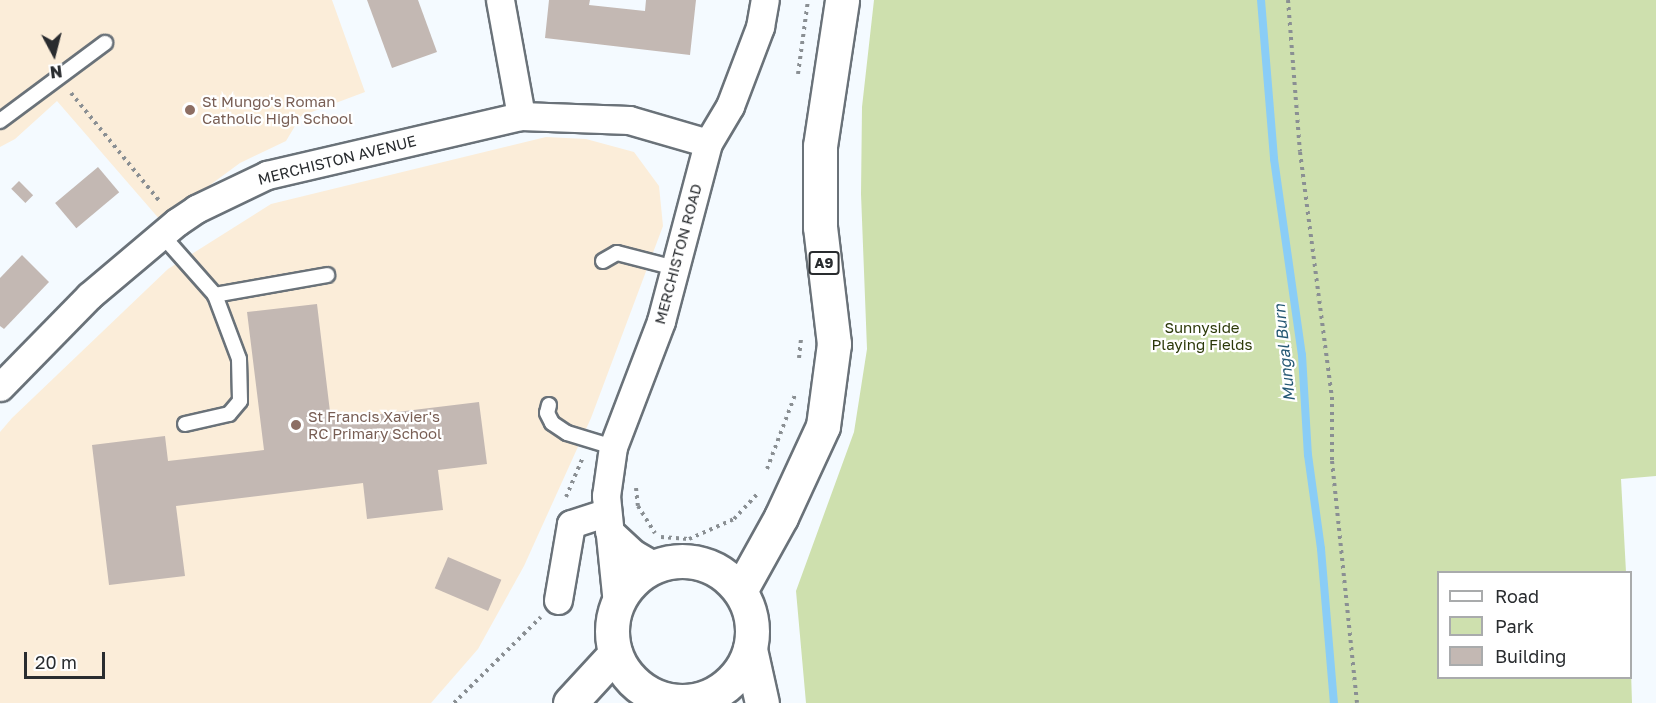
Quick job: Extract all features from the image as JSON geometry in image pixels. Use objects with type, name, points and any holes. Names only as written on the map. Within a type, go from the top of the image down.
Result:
[{"type":"main road","name":"A9","points":[[740,591],[781,517],[823,426],[834,344],[820,227],[820,146],[842,0]]},
{"type":"main road","points":[[750,649],[741,669],[726,686],[706,697],[686,702],[650,694],[628,677],[615,654],[611,629],[617,604],[644,560],[698,562],[726,553],[781,517]]},
{"type":"main road","points":[[698,562],[722,573],[740,591],[751,619],[750,649],[762,703]]},
{"type":"main road","points":[[570,703],[615,654]]},
{"type":"main road","points":[[618,703],[650,694]]},
{"type":"street","points":[[500,0],[521,116]]},
{"type":"street","name":"MERCHISTON ROAD","points":[[617,604],[608,522],[613,447],[661,321],[708,143],[730,106],[760,27],[765,0]]},
{"type":"street","name":"MERCHISTON AVENUE","points":[[0,387],[89,296],[169,229],[196,208],[267,175],[521,116],[628,120],[708,143]]},
{"type":"street","points":[[558,600],[571,524],[608,522],[644,560]]},
{"type":"lane","points":[[0,121],[57,75],[105,43]]},
{"type":"lane","points":[[169,229],[215,295],[239,359],[240,401],[229,414],[185,424]]},
{"type":"lane","points":[[603,261],[617,253],[675,268]]},
{"type":"lane","points":[[215,295],[327,275]]},
{"type":"lane","points":[[549,405],[547,412],[552,423],[567,433],[613,447]]},
{"type":"path","points":[[798,77],[808,0]]},
{"type":"path","points":[[1288,0],[1300,152],[1332,397],[1332,460],[1357,703]]},
{"type":"path","points":[[57,75],[169,229]]},
{"type":"path","points":[[798,370],[802,335]]},
{"type":"path","points":[[763,480],[797,382]]},
{"type":"path","points":[[644,560],[657,536],[689,538],[734,519],[759,491]]},
{"type":"path","points":[[454,703],[558,600]]},
{"type":"shaded area","name":"St Mungo's Roman Catholic High School","points":[[0,0],[332,0],[365,92],[301,116],[286,141],[240,163],[161,221],[57,101],[15,139],[0,147]]},
{"type":"shaded area","name":"St Francis Xavier's RC Primary School","points":[[546,137],[586,139],[634,152],[659,186],[663,226],[591,418],[524,566],[478,649],[431,703],[0,703],[0,432],[12,418],[168,269],[271,204]]},
{"type":"green space","name":"Sunnyside Playing Fields","points":[[874,0],[1656,0],[1656,476],[1621,479],[1626,571],[1437,571],[1437,679],[1631,679],[1632,703],[806,703],[796,591],[854,432],[867,349],[861,194],[862,107]]},
{"type":"building","points":[[367,0],[418,0],[437,52],[392,68]]},
{"type":"building","points":[[549,0],[590,0],[589,5],[645,11],[646,0],[696,0],[690,55],[545,38]]},
{"type":"building","points":[[98,167],[119,192],[76,228],[55,203]]},
{"type":"building","points":[[19,181],[33,195],[25,203],[11,189]]},
{"type":"building","points":[[22,255],[49,282],[4,329],[0,326],[0,278]]},
{"type":"building","points":[[317,304],[331,420],[479,402],[487,464],[438,470],[443,510],[367,519],[363,483],[176,506],[185,576],[109,585],[92,445],[165,436],[168,461],[264,450],[247,312]]},
{"type":"building","points":[[448,557],[501,580],[488,611],[435,588]]},
{"type":"waterway","name":"Mungal Burn","points":[[1261,0],[1274,159],[1302,355],[1308,455],[1321,549],[1334,703]]},
{"type":"place","name":"St Mungo's Roman Catholic High School","points":[[190,110]]},
{"type":"place","name":"St Francis Xavier's RC Primary School","points":[[296,425]]}]
